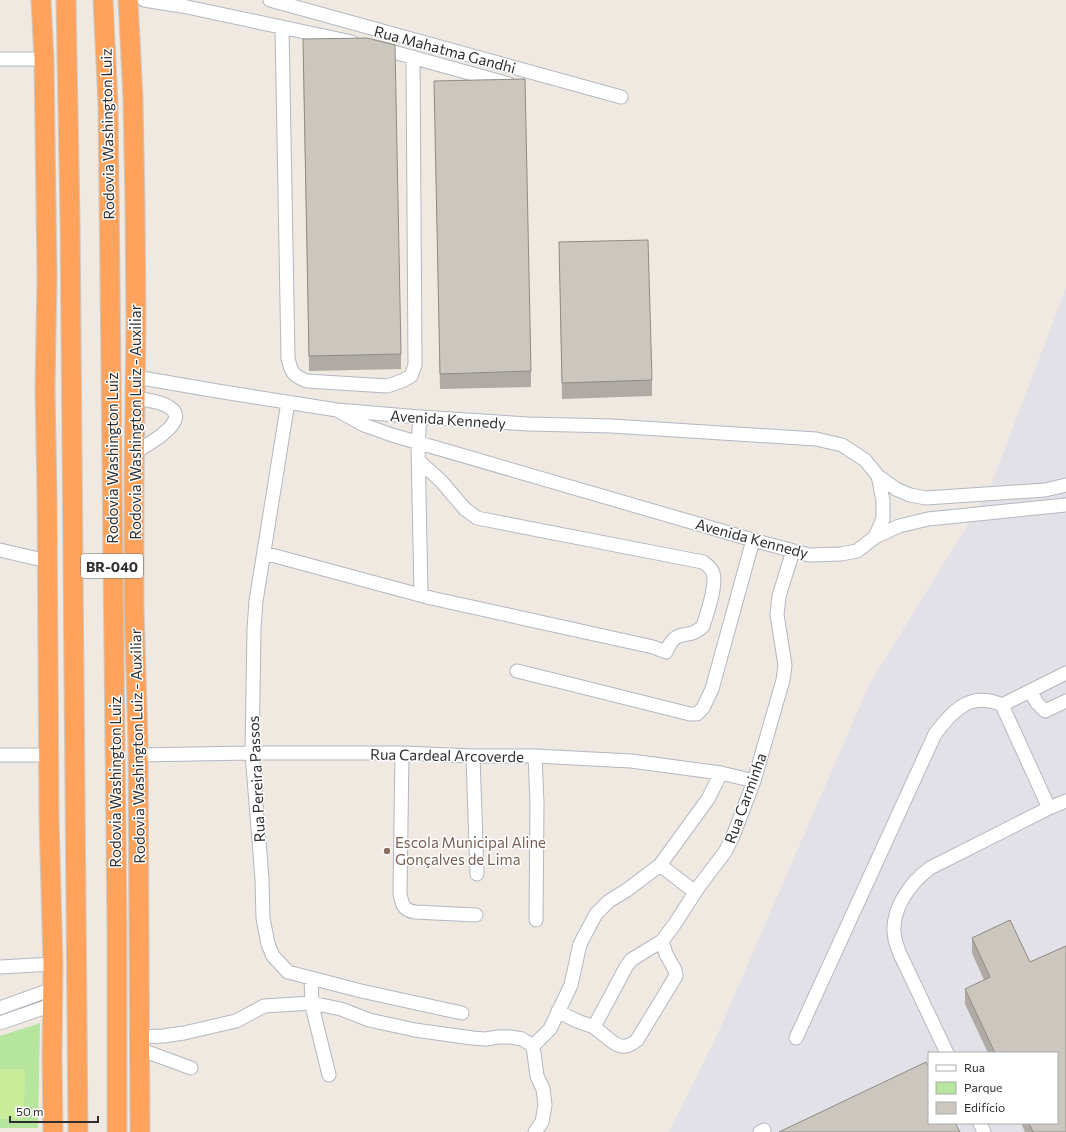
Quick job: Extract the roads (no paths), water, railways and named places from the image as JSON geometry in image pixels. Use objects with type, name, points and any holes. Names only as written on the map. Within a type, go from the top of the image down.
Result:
[{"type":"highway","points":[[41,0],[44,60],[47,278],[45,388],[53,964],[53,1132]]},
{"type":"highway","name":"BR-040","points":[[66,0],[71,234],[78,1132]]},
{"type":"highway","name":"Rodovia Washington Luiz","points":[[103,0],[108,104],[112,603],[115,741],[117,1132]]},
{"type":"highway","name":"Rodovia Washington Luiz - Auxiliar","points":[[128,0],[134,98],[136,377],[134,453],[134,608],[137,755],[140,1132]]},
{"type":"highway","points":[[115,741],[134,608]]},
{"type":"street","points":[[144,0],[182,6],[282,28],[367,44],[510,84]]},
{"type":"street","name":"Rua Mahatma Gandhi","points":[[270,0],[621,97]]},
{"type":"street","points":[[282,28],[288,358],[290,368],[294,374],[307,381],[387,386],[411,376],[415,365],[413,58]]},
{"type":"street","points":[[0,59],[44,60]]},
{"type":"street","name":"Avenida Kennedy","points":[[136,377],[337,410],[529,424],[612,426],[816,439],[842,446],[865,460],[878,476],[883,500],[883,519],[875,537],[857,551],[841,554],[809,555],[418,443],[364,425],[337,410]]},
{"type":"street","points":[[134,453],[152,442],[172,426],[176,417],[174,412],[165,405],[136,398]]},
{"type":"street","name":"Rua Pereira Passos","points":[[288,402],[256,601],[254,629],[252,753],[262,880],[263,918],[268,944],[273,956],[288,972],[361,991],[462,1013]]},
{"type":"street","points":[[420,417],[418,443],[421,595]]},
{"type":"street","points":[[264,553],[421,595],[653,647],[666,652],[672,639],[694,633],[704,626],[714,582],[713,572],[710,567],[703,562],[477,518],[465,509],[440,481],[419,462]]},
{"type":"street","points":[[878,476],[896,489],[910,496],[926,498],[1045,490],[1066,485]]},
{"type":"street","points":[[875,537],[899,526],[928,519],[1066,505]]},
{"type":"street","points":[[517,672],[690,714],[697,714],[703,708],[712,689],[753,540]]},
{"type":"street","points":[[0,550],[47,561]]},
{"type":"street","name":"Rua Carminha","points":[[594,1027],[631,960],[662,941],[695,892],[725,852],[733,836],[754,781],[783,680],[785,665],[777,615],[779,596],[793,551]]},
{"type":"street","points":[[1002,705],[1066,673]]},
{"type":"street","points":[[1030,691],[1037,703],[1045,711],[1066,701]]},
{"type":"street","points":[[796,1038],[936,734],[947,718],[963,705],[979,699],[993,701],[1002,705],[1048,808]]},
{"type":"street","points":[[402,753],[401,902],[404,908],[408,911],[476,915]]},
{"type":"street","name":"Rua Cardeal Arcoverde","points":[[137,755],[402,753],[473,756],[535,756],[631,761],[720,773],[754,781]]},
{"type":"street","points":[[0,755],[49,755]]},
{"type":"street","points":[[473,756],[477,874]]},
{"type":"street","points":[[535,756],[536,920]]},
{"type":"street","points":[[533,1046],[550,1029],[570,985],[580,944],[596,914],[609,901],[627,890],[660,864],[708,799],[720,773]]},
{"type":"street","points":[[947,1052],[896,943],[894,937],[898,908],[906,893],[919,877],[930,868],[1066,800]]},
{"type":"street","points":[[660,864],[695,892]]},
{"type":"street","points":[[558,1011],[594,1027],[607,1039],[621,1046],[627,1046],[637,1040],[676,976],[675,970],[666,954],[662,941]]},
{"type":"street","points":[[0,968],[53,964]]},
{"type":"street","points":[[311,978],[311,1003],[329,1075]]},
{"type":"street","points":[[0,1008],[52,997]]},
{"type":"street","points":[[0,1023],[52,997]]},
{"type":"street","points":[[139,1043],[163,1036],[184,1033],[236,1021],[264,1006],[311,1003],[341,1008],[368,1020],[415,1030],[479,1039],[511,1037],[522,1039],[533,1046],[537,1076],[544,1089],[545,1105],[541,1130]]},
{"type":"street","points":[[139,1043],[191,1068]]},
{"type":"place","name":"Escola Municipal Aline Gonçalves de Lima","points":[[387,851]]}]
